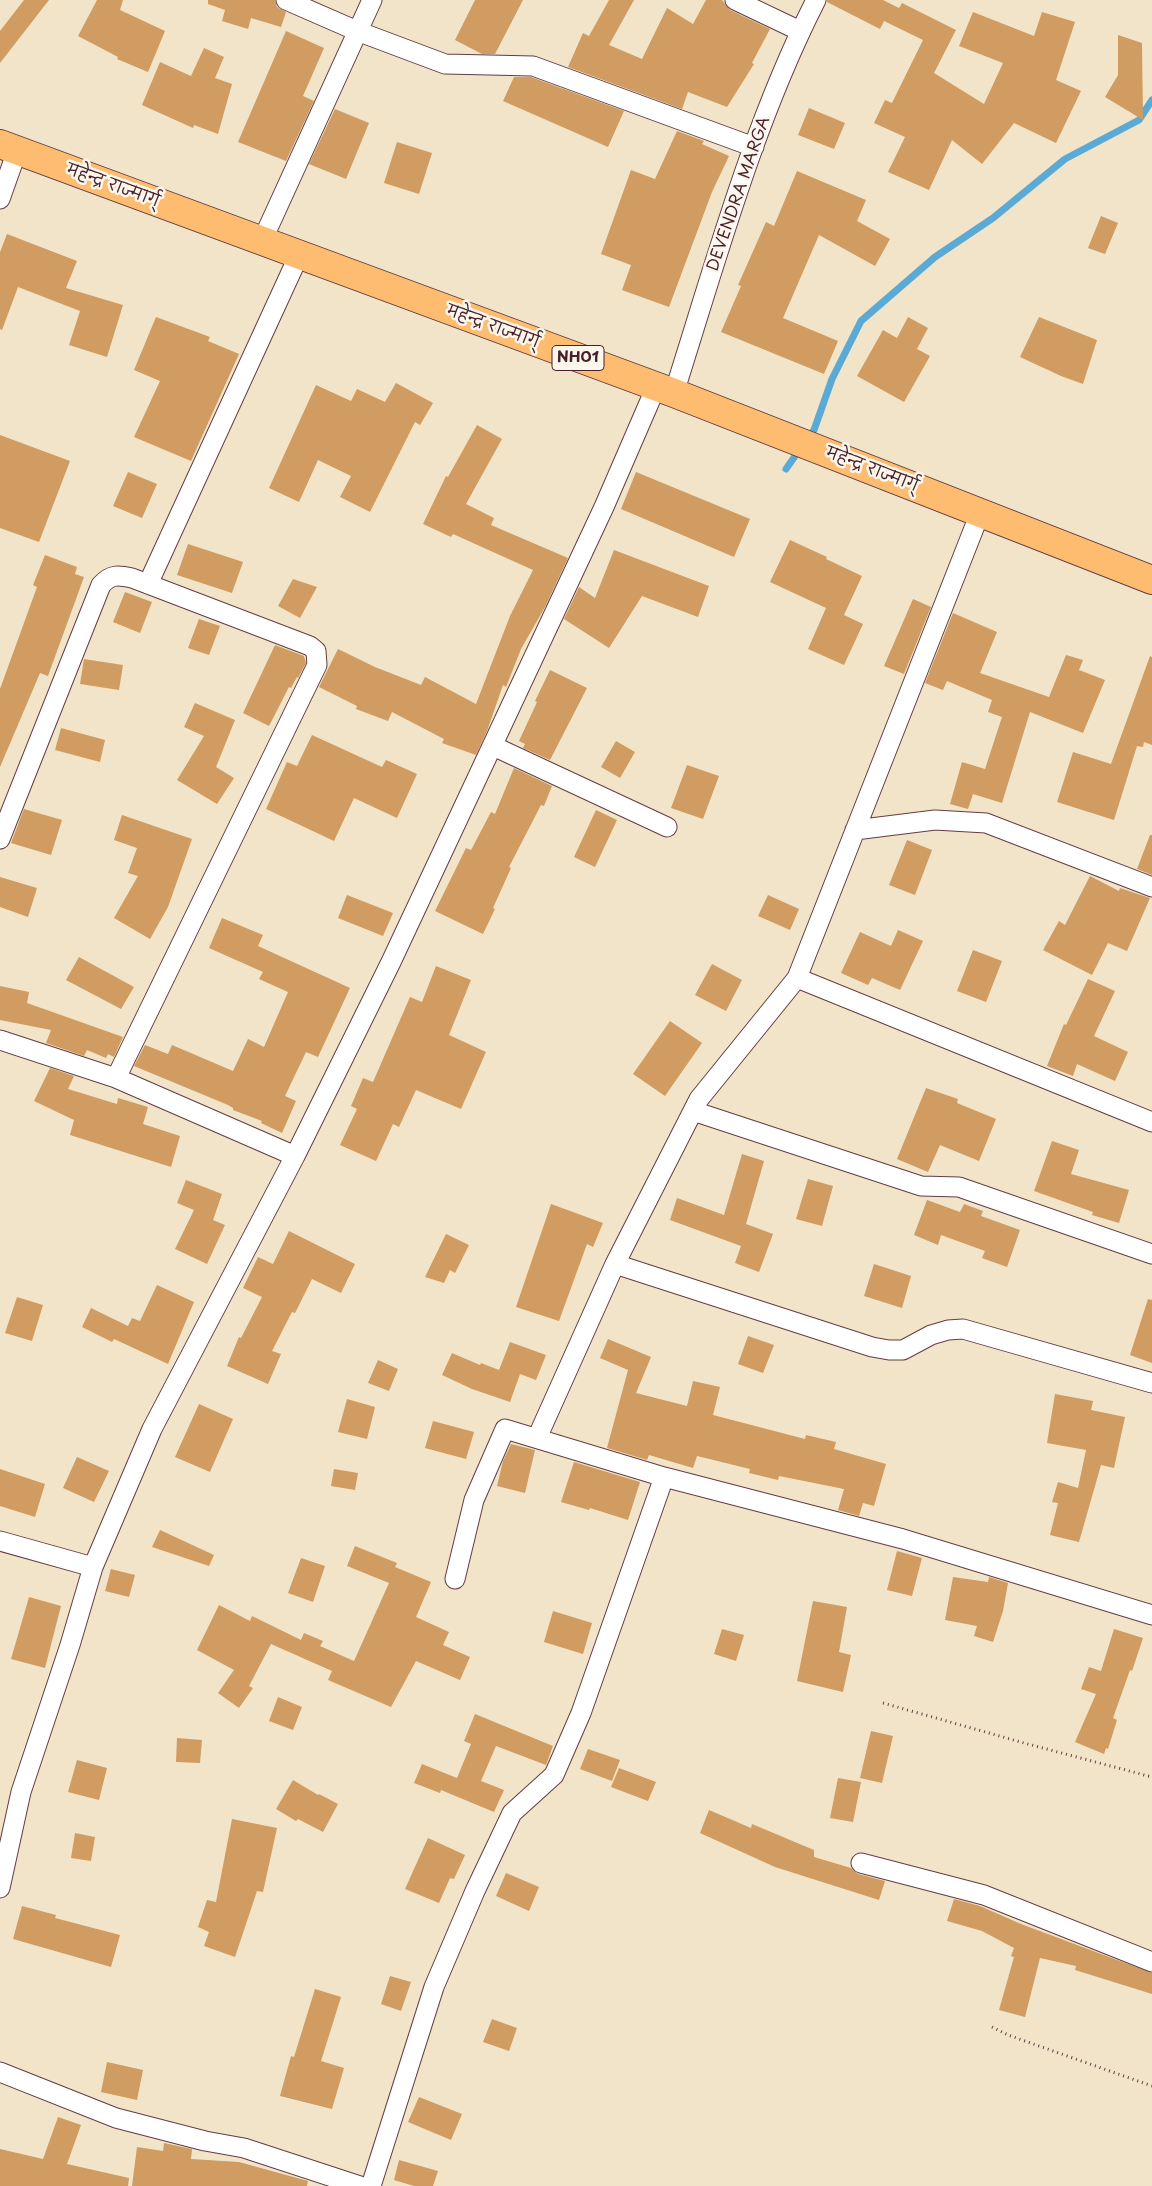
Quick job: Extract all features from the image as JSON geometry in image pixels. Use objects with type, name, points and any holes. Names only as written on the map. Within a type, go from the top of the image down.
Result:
[{"type":"highway","name":"महेन्द्र राज्मार्ग्","points":[[9,148],[665,390],[1152,580]]},
{"type":"street","points":[[286,0],[357,31],[445,64],[533,66],[754,147]]},
{"type":"street","points":[[262,241],[372,0]]},
{"type":"street","points":[[736,0],[800,31]]},
{"type":"street","name":"DEVENDRA MARGA","points":[[0,1888],[21,1792],[70,1644],[93,1567],[152,1429],[295,1156],[391,962],[604,507],[665,390],[754,147],[800,31],[816,0]]},
{"type":"street","points":[[0,199],[9,148]]},
{"type":"street","points":[[148,584],[299,255]]},
{"type":"street","points":[[537,1438],[615,1264],[699,1099],[797,978],[980,512]]},
{"type":"street","points":[[0,839],[101,585],[108,577],[117,575],[148,584],[310,646],[316,651],[317,665],[116,1078]]},
{"type":"street","points":[[493,746],[667,826]]},
{"type":"street","points":[[855,830],[935,820],[986,823],[1152,887]]},
{"type":"street","points":[[797,978],[1152,1122]]},
{"type":"street","points":[[0,1040],[116,1078],[295,1156]]},
{"type":"street","points":[[693,1111],[920,1186],[959,1186],[1152,1254]]},
{"type":"street","points":[[615,1264],[872,1347],[903,1350],[931,1335],[948,1330],[963,1329],[1152,1383]]},
{"type":"street","points":[[455,1579],[474,1500],[505,1429],[664,1477],[903,1539],[1152,1615]]},
{"type":"street","points":[[371,2186],[434,1987],[475,1891],[512,1813],[554,1774],[581,1713],[664,1477]]},
{"type":"street","points":[[0,1541],[93,1567]]},
{"type":"street","points":[[861,1864],[984,1895],[1152,1962]]},
{"type":"street","points":[[0,2072],[116,2118],[205,2141],[244,2148],[360,2186]]},
{"type":"path","points":[[883,1703],[1152,1777]]},
{"type":"path","points":[[992,2027],[1152,2086]]},
{"type":"building","points":[[24,0],[49,0],[0,63],[0,31]]},
{"type":"building","points":[[97,0],[123,0],[120,10],[165,31],[148,72],[117,59],[118,57],[78,36]]},
{"type":"building","points":[[208,0],[275,0],[277,7],[286,12],[281,27],[251,18],[248,29],[222,21],[225,10],[208,4]]},
{"type":"building","points":[[475,0],[523,0],[495,54],[482,54],[455,40]]},
{"type":"building","points":[[609,0],[634,0],[609,45],[642,59],[667,8],[693,24],[706,0],[722,0],[730,10],[770,29],[752,63],[754,64],[727,107],[688,92],[682,109],[568,67],[583,33],[589,36]]},
{"type":"building","points":[[827,0],[883,0],[899,8],[902,3],[956,30],[934,73],[984,104],[1003,63],[959,46],[973,12],[1034,36],[1042,12],[1075,22],[1056,80],[1081,91],[1056,143],[1014,123],[982,164],[952,140],[929,190],[888,172],[905,137],[874,123],[885,100],[892,103],[923,40],[884,21],[880,29],[827,2]]},
{"type":"building","points":[[286,31],[324,48],[303,96],[314,101],[286,161],[238,142]]},
{"type":"building","points":[[1118,35],[1142,43],[1143,120],[1105,97],[1118,75]]},
{"type":"building","points":[[204,48],[224,57],[215,78],[232,84],[218,134],[194,125],[193,128],[142,105],[160,62],[191,76]]},
{"type":"building","points":[[514,77],[531,77],[624,111],[608,147],[503,101]]},
{"type":"building","points":[[809,108],[845,123],[834,149],[798,135]]},
{"type":"building","points":[[335,109],[369,123],[346,179],[309,164]]},
{"type":"building","points":[[677,131],[704,141],[702,144],[729,156],[712,192],[669,307],[622,290],[631,265],[601,254],[631,170],[655,179]]},
{"type":"building","points":[[397,142],[432,153],[419,194],[384,183]]},
{"type":"building","points":[[797,171],[866,200],[857,221],[890,239],[875,266],[819,235],[783,318],[838,341],[824,374],[721,332],[741,286],[738,285],[766,222],[774,226]]},
{"type":"building","points":[[1101,216],[1118,223],[1105,254],[1088,248]]},
{"type":"building","points":[[7,234],[77,261],[66,288],[123,305],[107,357],[69,345],[80,311],[18,287],[2,330],[0,329],[0,252]]},
{"type":"building","points":[[156,317],[210,337],[208,341],[239,354],[191,461],[134,437],[160,381],[134,370]]},
{"type":"building","points":[[908,317],[928,328],[917,349],[930,356],[904,402],[857,376],[883,330],[897,338]]},
{"type":"building","points":[[1039,317],[1097,340],[1083,384],[1020,357]]},
{"type":"building","points":[[396,383],[433,403],[420,425],[415,422],[370,512],[340,497],[351,476],[318,460],[299,502],[269,488],[316,385],[351,401],[357,389],[385,402]]},
{"type":"building","points":[[477,425],[502,439],[466,504],[494,518],[491,525],[568,558],[545,607],[521,649],[506,687],[503,685],[487,731],[476,755],[442,743],[444,739],[392,712],[388,721],[356,709],[357,706],[319,687],[338,649],[375,667],[421,685],[425,677],[476,704],[510,616],[533,570],[453,534],[451,537],[423,524],[446,476],[448,477]]},
{"type":"building","points":[[0,435],[70,461],[39,542],[0,528]]},
{"type":"building","points":[[128,472],[157,484],[142,518],[113,506]]},
{"type":"building","points":[[636,472],[750,519],[734,557],[621,509]]},
{"type":"building","points":[[790,540],[862,576],[844,615],[863,624],[844,665],[808,649],[826,608],[770,582]]},
{"type":"building","points":[[188,544],[243,562],[232,593],[177,575]]},
{"type":"building","points":[[614,550],[709,586],[698,617],[642,596],[609,648],[564,619],[579,587],[595,598]]},
{"type":"building","points":[[45,555],[77,567],[75,574],[84,577],[48,676],[40,673],[0,767],[0,689],[37,587],[33,585]]},
{"type":"building","points":[[293,579],[317,587],[300,618],[278,606]]},
{"type":"building","points":[[125,592],[152,602],[140,633],[113,622]]},
{"type":"building","points":[[913,599],[931,607],[904,674],[884,666]]},
{"type":"building","points":[[953,613],[997,632],[980,673],[1049,697],[1066,655],[1083,660],[1079,670],[1105,680],[1083,733],[1030,712],[1002,803],[973,794],[968,809],[950,804],[962,762],[985,769],[1002,717],[988,712],[992,700],[947,681],[943,690],[925,683]]},
{"type":"building","points":[[199,619],[220,626],[209,655],[188,648]]},
{"type":"building","points":[[275,645],[304,656],[306,663],[291,688],[289,687],[269,726],[243,713]]},
{"type":"building","points":[[1150,656],[1152,657],[1152,745],[1144,742],[1143,747],[1137,746],[1114,820],[1057,802],[1073,752],[1111,764]]},
{"type":"building","points":[[84,659],[123,665],[119,690],[80,684]]},
{"type":"building","points":[[550,670],[587,688],[550,760],[523,748],[525,744],[519,741]]},
{"type":"building","points":[[195,703],[235,720],[216,767],[234,778],[217,804],[177,780],[204,736],[184,727]]},
{"type":"building","points":[[61,728],[105,740],[100,762],[55,750]]},
{"type":"building","points":[[312,735],[382,767],[386,760],[417,774],[397,818],[354,798],[334,841],[266,809],[287,762],[297,766]]},
{"type":"building","points":[[616,741],[635,752],[620,778],[601,767]]},
{"type":"building","points":[[687,765],[719,776],[703,819],[671,808]]},
{"type":"building","points":[[514,768],[552,786],[544,806],[541,805],[509,867],[511,868],[483,934],[435,911],[466,848],[471,850],[491,812],[495,814]]},
{"type":"building","points":[[24,809],[62,820],[51,855],[11,843]]},
{"type":"building","points":[[596,810],[617,820],[595,867],[574,857]]},
{"type":"building","points":[[122,815],[192,839],[168,907],[150,939],[114,918],[138,876],[128,873],[137,848],[114,840]]},
{"type":"building","points":[[1150,835],[1152,835],[1152,875],[1137,869]]},
{"type":"building","points":[[907,840],[932,850],[915,895],[889,885]]},
{"type":"building","points":[[1090,876],[1119,891],[1120,888],[1150,898],[1127,951],[1108,943],[1092,975],[1043,950],[1059,921],[1065,925]]},
{"type":"building","points":[[0,877],[37,888],[28,917],[0,907]]},
{"type":"building","points":[[347,895],[393,913],[383,936],[338,918]]},
{"type":"building","points":[[768,895],[799,909],[790,930],[758,916]]},
{"type":"building","points":[[222,918],[263,935],[258,946],[350,988],[318,1057],[306,1052],[285,1096],[296,1101],[282,1133],[261,1123],[262,1121],[233,1110],[228,1105],[134,1066],[145,1045],[168,1054],[172,1045],[233,1071],[248,1039],[264,1047],[288,992],[259,979],[263,972],[209,948]]},
{"type":"building","points":[[898,930],[923,941],[900,990],[872,978],[868,985],[841,973],[860,932],[891,946]]},
{"type":"building","points":[[973,950],[1002,961],[986,1002],[957,991]]},
{"type":"building","points":[[79,957],[134,987],[121,1009],[66,980]]},
{"type":"building","points":[[712,964],[742,980],[726,1011],[695,995]]},
{"type":"building","points":[[436,966],[471,980],[449,1035],[486,1052],[461,1109],[416,1090],[399,1127],[393,1124],[376,1161],[340,1145],[357,1109],[351,1106],[363,1078],[373,1082],[410,997],[422,1002]]},
{"type":"building","points":[[1088,979],[1115,991],[1094,1036],[1128,1052],[1115,1081],[1077,1064],[1073,1076],[1047,1066],[1064,1024],[1066,1025]]},
{"type":"building","points":[[0,986],[29,992],[27,1003],[123,1037],[114,1057],[108,1054],[106,1058],[87,1050],[84,1056],[46,1043],[51,1030],[0,1020]]},
{"type":"building","points":[[670,1021],[702,1043],[665,1096],[633,1074]]},
{"type":"building","points":[[50,1068],[74,1076],[68,1089],[117,1104],[118,1098],[148,1107],[143,1124],[180,1136],[171,1167],[70,1135],[74,1120],[34,1101]]},
{"type":"building","points":[[926,1088],[958,1099],[957,1103],[996,1119],[979,1161],[940,1145],[928,1172],[897,1159]]},
{"type":"building","points":[[1052,1141],[1079,1150],[1071,1174],[1129,1190],[1119,1223],[1092,1215],[1093,1212],[1034,1191]]},
{"type":"building","points":[[742,1154],[764,1161],[746,1224],[773,1234],[759,1272],[735,1263],[741,1246],[670,1220],[677,1198],[724,1215]]},
{"type":"building","points":[[808,1179],[833,1186],[822,1226],[796,1219]]},
{"type":"building","points":[[186,1180],[222,1194],[213,1220],[225,1225],[207,1264],[175,1249],[194,1210],[177,1203]]},
{"type":"building","points":[[927,1200],[960,1212],[964,1204],[983,1211],[981,1216],[1020,1230],[1007,1267],[982,1258],[985,1251],[941,1235],[938,1245],[914,1235]]},
{"type":"building","points":[[551,1204],[603,1223],[593,1247],[587,1244],[559,1321],[516,1307]]},
{"type":"building","points":[[289,1231],[355,1264],[341,1293],[312,1279],[295,1313],[292,1312],[272,1351],[281,1354],[268,1384],[227,1366],[239,1337],[241,1338],[262,1297],[243,1288],[258,1257],[273,1264]]},
{"type":"building","points":[[446,1234],[469,1245],[455,1273],[450,1270],[444,1283],[425,1277]]},
{"type":"building","points":[[874,1264],[911,1276],[902,1308],[864,1296]]},
{"type":"building","points":[[157,1285],[194,1302],[168,1364],[114,1339],[112,1342],[82,1327],[91,1308],[128,1326],[132,1318],[140,1321]]},
{"type":"building","points":[[17,1297],[43,1305],[32,1341],[5,1333]]},
{"type":"building","points":[[1148,1299],[1152,1300],[1152,1363],[1130,1355]]},
{"type":"building","points":[[748,1336],[774,1345],[763,1373],[738,1364]]},
{"type":"building","points":[[608,1339],[651,1357],[636,1393],[687,1406],[693,1381],[720,1387],[713,1415],[805,1439],[806,1435],[836,1442],[834,1449],[886,1464],[874,1506],[863,1503],[859,1516],[838,1510],[844,1489],[779,1476],[778,1480],[749,1473],[750,1469],[697,1456],[693,1468],[649,1455],[647,1460],[607,1448],[628,1370],[600,1358]]},
{"type":"building","points":[[510,1342],[546,1355],[536,1380],[520,1374],[510,1402],[472,1389],[442,1375],[452,1353],[480,1365],[481,1363],[499,1370]]},
{"type":"building","points":[[378,1360],[398,1369],[389,1391],[368,1383]]},
{"type":"building","points":[[1055,1394],[1093,1401],[1091,1410],[1125,1417],[1114,1468],[1101,1465],[1079,1542],[1050,1535],[1058,1503],[1052,1502],[1058,1482],[1078,1488],[1086,1450],[1047,1443]]},
{"type":"building","points":[[347,1399],[375,1407],[367,1439],[338,1432]]},
{"type":"building","points":[[199,1404],[233,1419],[210,1472],[175,1457]]},
{"type":"building","points":[[433,1421],[474,1432],[466,1459],[425,1448]]},
{"type":"building","points":[[511,1444],[535,1450],[525,1493],[497,1486],[503,1461]]},
{"type":"building","points":[[77,1457],[109,1471],[94,1502],[63,1488]]},
{"type":"building","points":[[574,1462],[640,1482],[628,1520],[590,1508],[589,1510],[561,1502]]},
{"type":"building","points":[[0,1469],[45,1484],[35,1517],[0,1506]]},
{"type":"building","points":[[334,1469],[358,1473],[355,1490],[331,1486]]},
{"type":"building","points":[[160,1530],[214,1555],[209,1566],[152,1547]]},
{"type":"building","points":[[355,1546],[397,1563],[395,1567],[431,1582],[416,1617],[449,1632],[443,1645],[470,1657],[460,1680],[416,1661],[391,1707],[328,1680],[332,1671],[271,1644],[249,1686],[253,1688],[239,1708],[218,1693],[234,1670],[197,1650],[219,1605],[250,1621],[252,1616],[301,1640],[304,1633],[323,1641],[320,1646],[354,1661],[389,1583],[347,1566]]},
{"type":"building","points":[[897,1551],[922,1558],[912,1596],[887,1590]]},
{"type":"building","points":[[301,1558],[325,1566],[313,1602],[288,1593]]},
{"type":"building","points":[[111,1569],[135,1575],[129,1597],[105,1591]]},
{"type":"building","points":[[953,1577],[988,1582],[989,1577],[1008,1583],[1003,1611],[993,1642],[974,1636],[977,1626],[945,1620]]},
{"type":"building","points":[[29,1597],[61,1606],[45,1668],[11,1659]]},
{"type":"building","points":[[813,1601],[847,1607],[839,1652],[851,1655],[843,1692],[797,1681]]},
{"type":"building","points":[[553,1611],[592,1623],[583,1654],[544,1642]]},
{"type":"building","points":[[722,1629],[744,1635],[736,1661],[714,1654]]},
{"type":"building","points":[[1114,1629],[1143,1638],[1113,1718],[1117,1720],[1108,1749],[1106,1748],[1104,1754],[1075,1742],[1096,1694],[1081,1689],[1089,1667],[1101,1671]]},
{"type":"building","points":[[278,1697],[302,1707],[293,1730],[269,1721]]},
{"type":"building","points":[[475,1714],[553,1746],[546,1765],[496,1746],[481,1781],[504,1790],[494,1812],[441,1790],[440,1793],[414,1783],[422,1764],[457,1778],[471,1744],[464,1741]]},
{"type":"building","points":[[871,1731],[893,1736],[882,1783],[860,1778]]},
{"type":"building","points":[[177,1738],[202,1740],[200,1763],[176,1762]]},
{"type":"building","points":[[588,1749],[620,1760],[612,1781],[580,1769]]},
{"type":"building","points":[[77,1760],[107,1768],[99,1800],[68,1792]]},
{"type":"building","points":[[619,1768],[656,1782],[648,1801],[611,1787]]},
{"type":"building","points":[[838,1778],[861,1782],[853,1822],[830,1818]]},
{"type":"building","points":[[293,1780],[338,1804],[323,1832],[298,1819],[296,1821],[276,1809]]},
{"type":"building","points":[[709,1810],[751,1828],[752,1824],[814,1850],[814,1857],[851,1868],[858,1874],[885,1881],[879,1900],[775,1867],[700,1833]]},
{"type":"building","points":[[232,1819],[277,1828],[263,1892],[257,1891],[235,1957],[204,1946],[209,1932],[198,1927],[207,1900],[216,1902]]},
{"type":"building","points":[[75,1833],[95,1837],[91,1861],[71,1858]]},
{"type":"building","points":[[428,1838],[465,1855],[454,1879],[450,1878],[439,1903],[405,1889]]},
{"type":"building","points":[[506,1873],[539,1887],[529,1911],[496,1896]]},
{"type":"building","points":[[954,1899],[980,1906],[1021,1924],[1152,1973],[1152,1994],[1075,1970],[1076,1966],[1040,1958],[1025,2017],[999,2010],[1014,1957],[1011,1956],[1014,1948],[982,1931],[947,1921]]},
{"type":"building","points":[[22,1906],[56,1915],[55,1918],[120,1935],[111,1967],[13,1939]]},
{"type":"building","points":[[390,1976],[411,1982],[401,2011],[381,2004]]},
{"type":"building","points":[[315,1989],[341,1997],[321,2061],[344,2068],[332,2109],[280,2096],[291,2056],[294,2057]]},
{"type":"building","points":[[492,2019],[517,2028],[509,2051],[483,2042]]},
{"type":"building","points":[[107,2062],[143,2070],[137,2100],[101,2092]]},
{"type":"building","points":[[419,2097],[462,2114],[451,2140],[408,2122]]},
{"type":"building","points":[[58,2117],[81,2125],[67,2164],[129,2178],[128,2186],[0,2186],[0,2149],[43,2159]]},
{"type":"building","points":[[164,2143],[192,2149],[191,2159],[239,2162],[308,2181],[307,2186],[132,2186],[137,2147],[163,2151]]},
{"type":"building","points":[[399,2160],[438,2171],[433,2186],[414,2186],[394,2180]]},
{"type":"waterway","points":[[808,438],[814,430],[832,379],[861,321],[935,257],[993,218],[1065,159],[1139,120],[1152,100]]},
{"type":"waterway","points":[[786,469],[800,449]]}]
